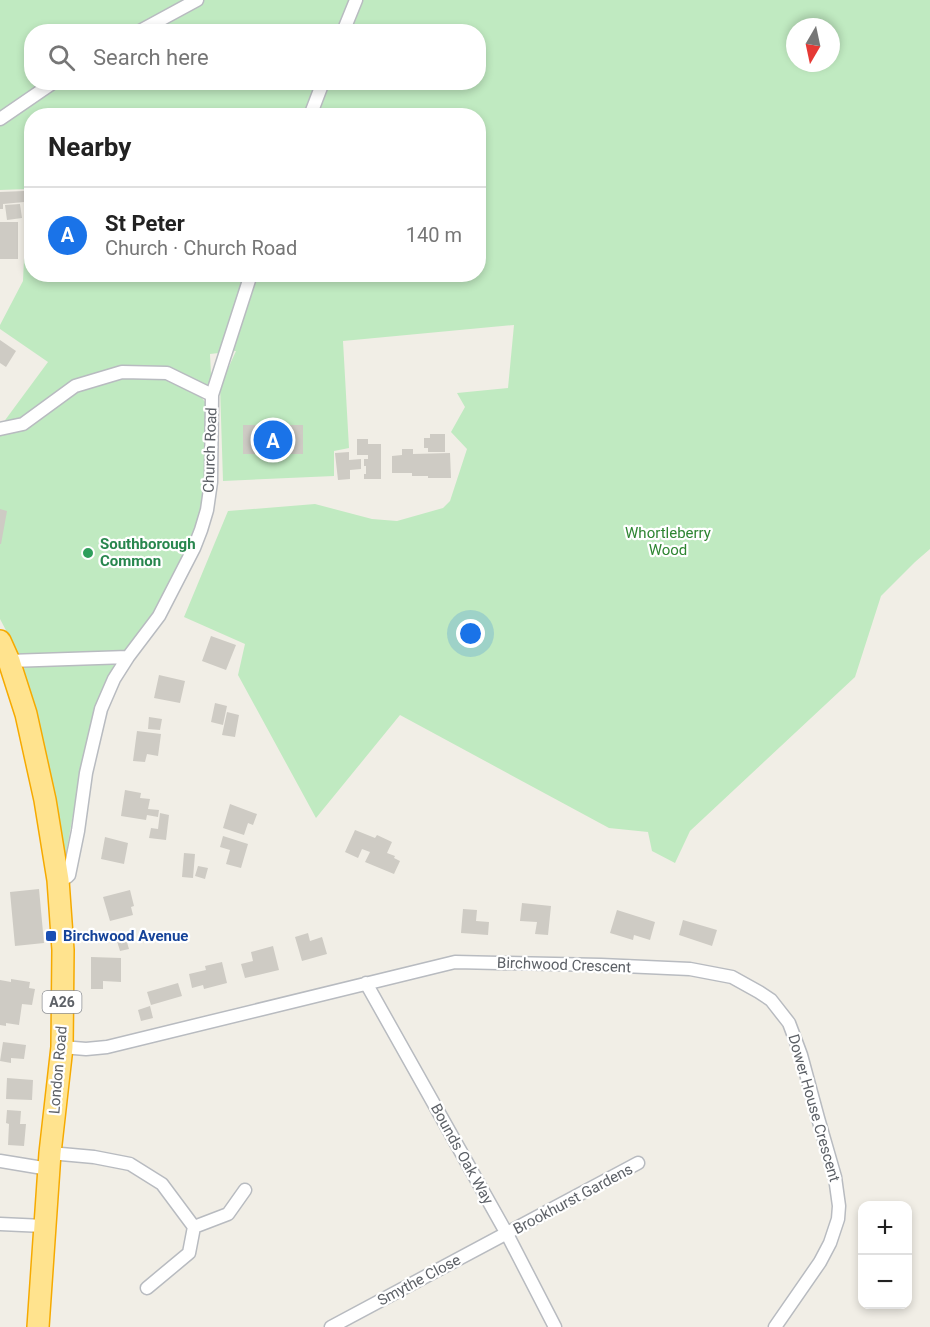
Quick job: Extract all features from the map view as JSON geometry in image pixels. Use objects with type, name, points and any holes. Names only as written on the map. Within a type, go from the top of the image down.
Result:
[{"type":"highway","name":"London Road","points":[[0,641],[26,714],[43,790],[58,880],[63,950],[62,1047],[49,1161],[38,1327]]},
{"type":"street","points":[[153,24],[197,0]]},
{"type":"street","points":[[346,24],[356,0]]},
{"type":"street","points":[[0,119],[42,90]]},
{"type":"street","points":[[313,108],[320,90]]},
{"type":"street","points":[[212,395],[248,282]]},
{"type":"street","name":"Church Road","points":[[0,429],[23,424],[75,386],[122,372],[167,373],[212,395],[211,482],[201,530],[159,616],[114,679],[101,709],[86,773],[78,831],[69,873],[67,877],[58,880]]},
{"type":"street","points":[[9,661],[128,657]]},
{"type":"street","name":"Birchwood Crescent","points":[[366,983],[454,962],[590,965],[690,969],[732,977],[759,992]]},
{"type":"street","points":[[62,1047],[86,1049],[107,1047],[366,983]]},
{"type":"street","name":"Bounds Oak Way","points":[[366,983],[507,1234],[555,1327]]},
{"type":"street","name":"Dower House Crescent","points":[[759,992],[771,1000],[789,1023],[801,1055],[835,1177],[839,1206],[838,1219],[830,1243],[820,1262],[775,1327]]},
{"type":"street","points":[[0,1161],[49,1161],[94,1157],[130,1164],[162,1184],[194,1227],[189,1253],[147,1288]]},
{"type":"street","name":"Brookhurst Gardens","points":[[507,1234],[638,1163]]},
{"type":"street","points":[[194,1227],[228,1214],[245,1190]]},
{"type":"street","points":[[0,1224],[44,1226]]},
{"type":"street","name":"Smythe Close","points":[[331,1327],[507,1234]]},
{"type":"green space","name":"Whortleberry Wood","points":[[0,0],[930,0],[930,549],[881,596],[855,677],[690,831],[675,863],[652,851],[648,832],[609,828],[400,715],[316,818],[238,675],[245,644],[184,617],[228,511],[315,504],[372,519],[397,521],[443,508],[450,501],[467,449],[451,432],[465,407],[457,393],[508,388],[514,325],[343,341],[349,448],[334,451],[334,476],[223,481],[220,386],[236,351],[210,354],[212,395],[167,373],[122,372],[73,387],[23,424],[0,427],[48,362],[0,329],[0,325],[23,281],[24,258],[24,282],[486,282],[486,108],[24,108],[24,189],[0,190],[0,119],[44,90],[486,90],[486,24],[24,24],[24,90],[31,90],[0,111]],"holes":[[[303,425],[303,454],[243,454]]]},
{"type":"green space","name":"Southborough Common","points":[[121,376],[174,379],[195,390],[206,403],[207,475],[202,519],[159,606],[113,670],[79,783],[64,864],[48,766],[18,653],[0,619],[0,432],[31,424],[77,392],[106,379]]},
{"type":"building","points":[[24,191],[24,202],[3,204],[3,209],[0,209],[0,192]]},
{"type":"building","points":[[20,204],[22,218],[7,220],[5,205]]},
{"type":"building","points":[[0,222],[18,222],[18,259],[0,259]]},
{"type":"building","points":[[0,340],[16,351],[6,367],[0,363]]},
{"type":"building","points":[[243,425],[303,425],[303,454],[243,454]]},
{"type":"building","points":[[430,434],[445,434],[445,452],[428,452],[428,448],[424,448],[424,438],[430,438]]},
{"type":"building","points":[[357,439],[368,439],[368,444],[381,444],[381,479],[364,479],[366,466],[364,466],[364,459],[368,459],[368,455],[357,455]]},
{"type":"building","points":[[402,449],[413,449],[413,454],[450,453],[451,478],[428,478],[428,476],[412,476],[412,473],[392,473],[392,456],[402,455]]},
{"type":"building","points":[[349,452],[349,460],[361,459],[361,469],[350,470],[350,479],[338,480],[335,453]]},
{"type":"building","points":[[0,509],[7,511],[1,544],[0,544]]},
{"type":"building","points":[[211,636],[236,645],[226,670],[202,661]]},
{"type":"building","points":[[159,675],[185,681],[180,703],[154,698]]},
{"type":"building","points":[[215,703],[227,706],[223,725],[211,722]]},
{"type":"building","points":[[227,712],[239,715],[235,737],[222,735]]},
{"type":"building","points":[[149,717],[162,719],[160,730],[148,729]]},
{"type":"building","points":[[137,731],[161,734],[158,756],[147,754],[145,762],[133,761]]},
{"type":"building","points":[[125,790],[141,793],[140,798],[150,799],[148,809],[159,810],[158,817],[147,815],[146,820],[121,816]]},
{"type":"building","points":[[230,804],[257,814],[253,825],[248,823],[244,835],[223,828]]},
{"type":"building","points":[[160,813],[169,815],[166,840],[149,838],[151,828],[158,829]]},
{"type":"building","points":[[355,830],[375,838],[377,835],[392,842],[387,853],[400,861],[394,874],[365,862],[370,852],[362,849],[358,858],[345,852]]},
{"type":"building","points":[[223,836],[248,844],[241,868],[226,864],[230,850],[220,847]]},
{"type":"building","points":[[105,837],[128,843],[124,864],[101,859]]},
{"type":"building","points":[[184,853],[195,854],[193,878],[182,877]]},
{"type":"building","points":[[198,866],[208,868],[205,879],[195,876]]},
{"type":"building","points":[[39,889],[44,943],[15,946],[10,892]]},
{"type":"building","points":[[130,890],[134,906],[131,907],[133,915],[110,921],[103,897]]},
{"type":"building","points":[[522,903],[551,906],[548,935],[535,934],[537,922],[520,921]]},
{"type":"building","points":[[463,909],[477,910],[476,921],[489,922],[488,935],[461,933]]},
{"type":"building","points":[[617,910],[655,922],[650,940],[634,935],[633,940],[610,933]]},
{"type":"building","points":[[683,920],[717,930],[712,946],[679,935]]},
{"type":"building","points":[[308,933],[310,941],[322,937],[327,954],[302,961],[295,937]]},
{"type":"building","points":[[126,939],[129,949],[120,951],[117,941]]},
{"type":"building","points":[[273,946],[279,970],[245,978],[241,964],[253,961],[251,952]]},
{"type":"building","points":[[91,957],[121,958],[121,982],[103,981],[103,989],[91,989]]},
{"type":"building","points":[[222,962],[227,983],[204,989],[203,985],[192,988],[189,974],[206,970],[205,966]]},
{"type":"building","points":[[11,979],[30,982],[29,988],[35,989],[32,1005],[22,1004],[19,1025],[6,1023],[6,1026],[0,1025],[0,980],[11,982]]},
{"type":"building","points":[[178,983],[182,996],[151,1005],[147,992]]},
{"type":"building","points":[[150,1006],[153,1018],[141,1021],[138,1010]]},
{"type":"building","points":[[3,1042],[26,1045],[24,1059],[11,1058],[11,1063],[0,1061]]},
{"type":"building","points":[[7,1078],[33,1080],[32,1100],[6,1099]]},
{"type":"building","points":[[7,1110],[21,1111],[20,1124],[26,1124],[24,1146],[8,1145]]},
{"type":"place","name":"St Peter","points":[[273,440]]},
{"type":"place","name":"Southborough Common","points":[[88,553]]},
{"type":"place","name":"Birchwood Avenue","points":[[51,936]]}]
